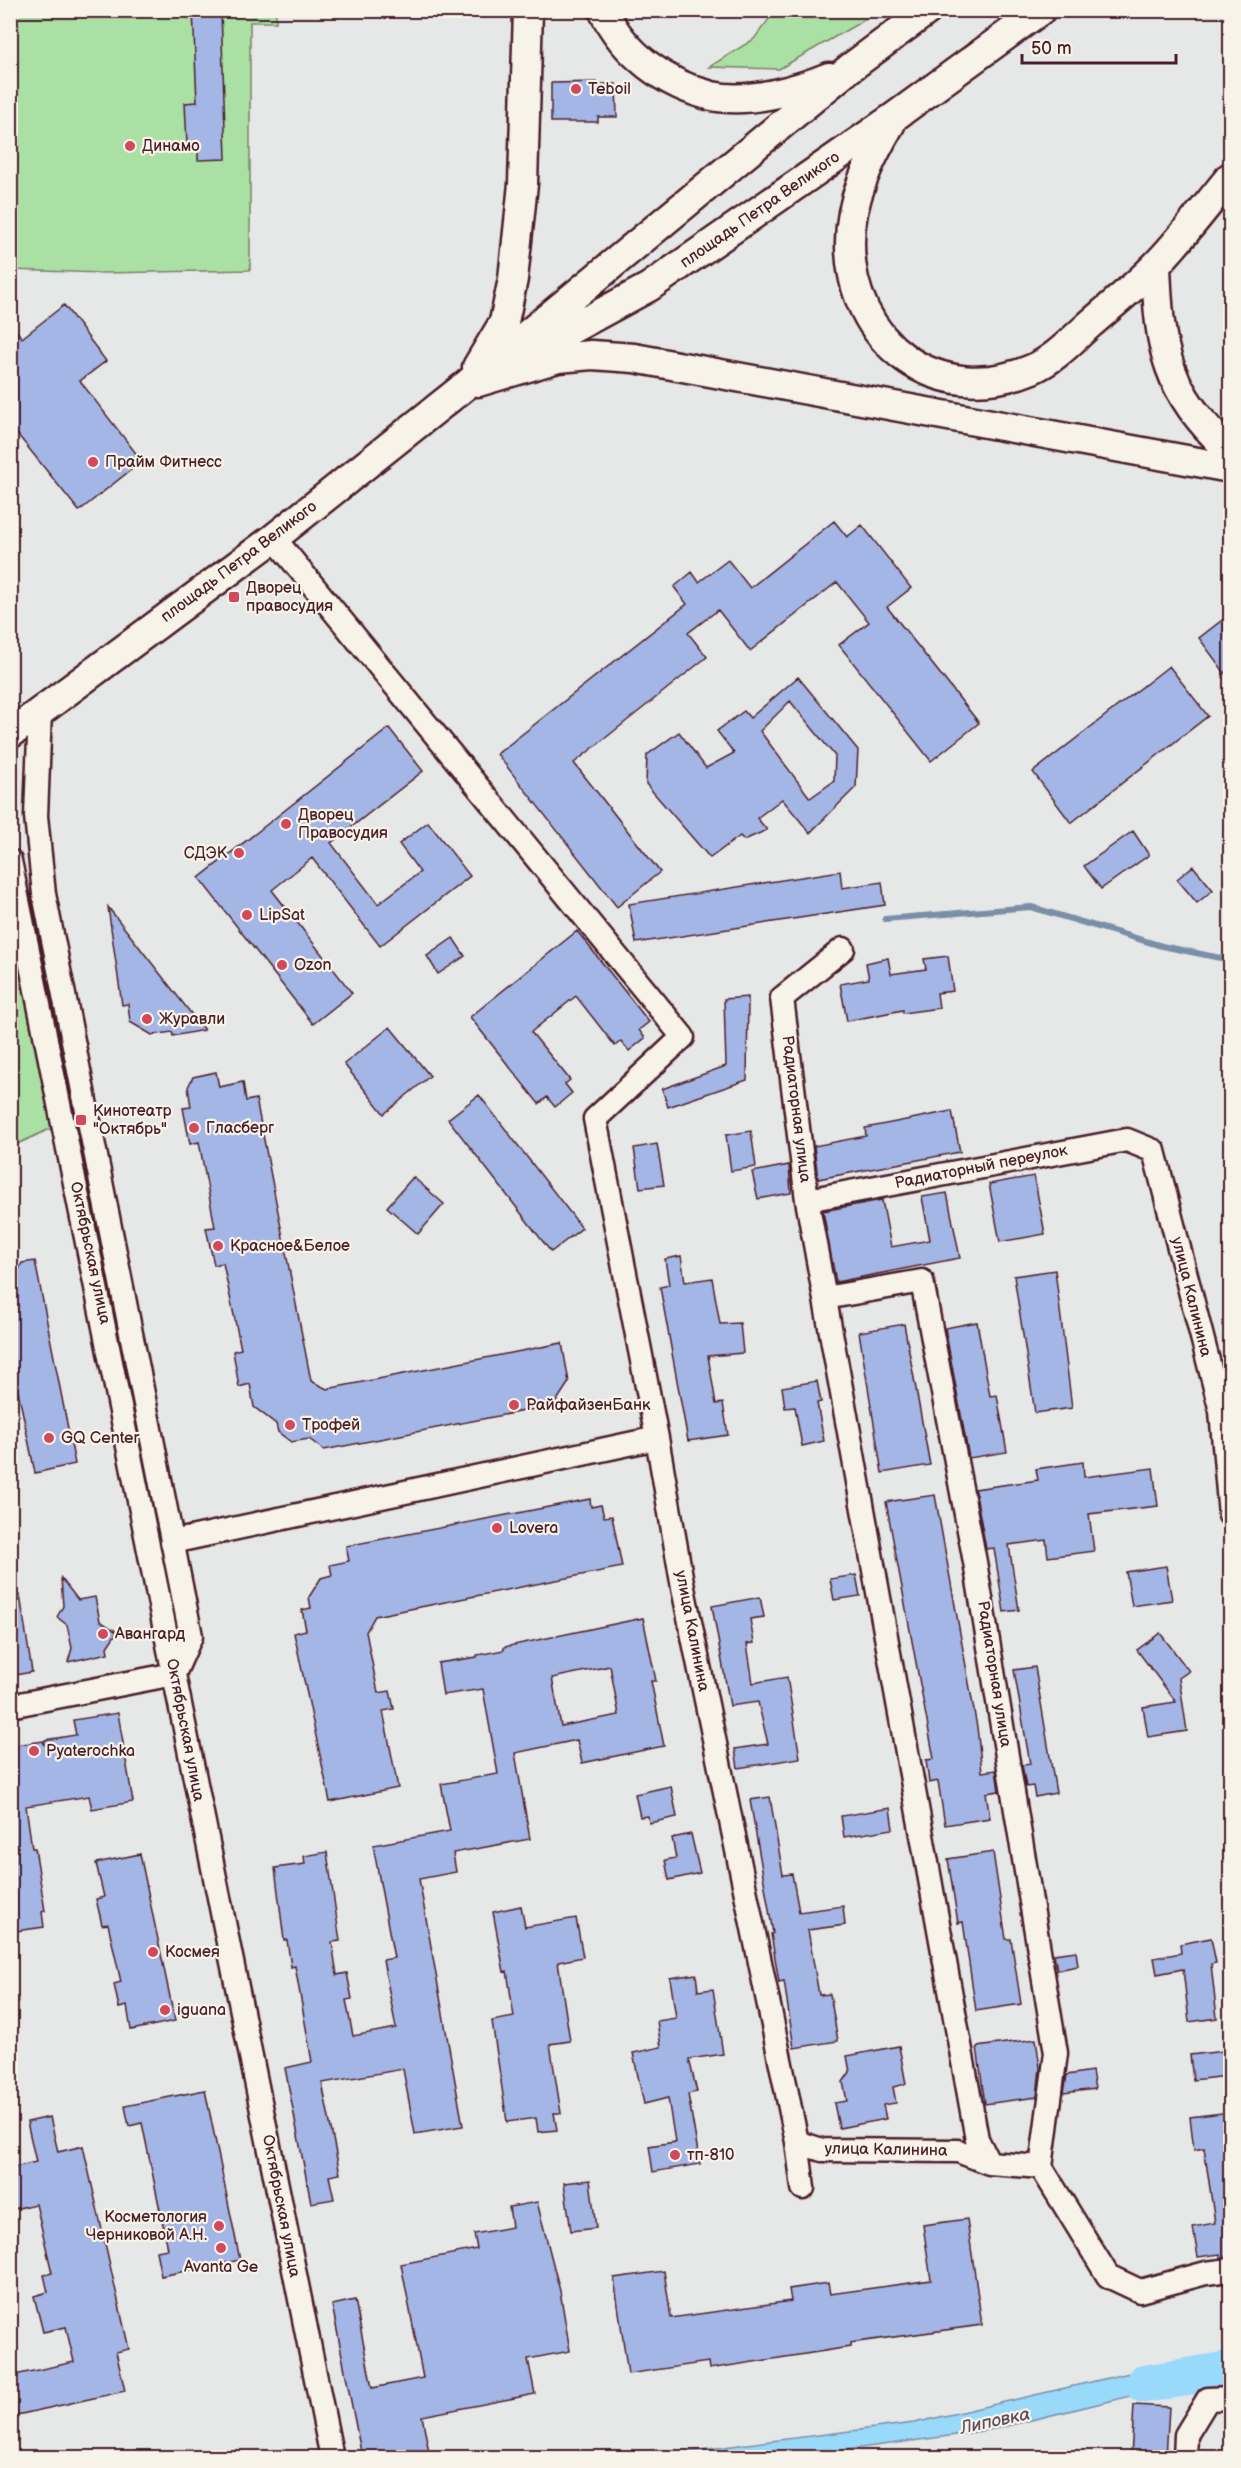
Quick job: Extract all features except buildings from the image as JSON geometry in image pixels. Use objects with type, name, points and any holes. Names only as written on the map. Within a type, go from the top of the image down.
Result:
[{"type":"main road","points":[[465,386],[504,322],[513,279],[523,184],[528,10]]},
{"type":"main road","points":[[603,10],[643,63],[676,83],[714,96],[758,97],[801,88],[850,68]]},
{"type":"main road","name":"площадь Петра Великого","points":[[10,735],[274,538],[465,386],[850,68],[928,10]]},
{"type":"main road","name":"площадь Петра Великого","points":[[465,386],[649,287],[894,117],[1041,10]]},
{"type":"main road","points":[[894,117],[870,160],[856,200],[850,241],[852,279],[868,318],[889,347],[918,368],[950,378],[979,381],[1005,379],[1034,369],[1061,350],[1156,265],[1230,177]]},
{"type":"main road","points":[[1156,265],[1158,312],[1169,368],[1186,402],[1209,431],[1230,451]]},
{"type":"main road","points":[[465,386],[558,358],[592,355],[634,358],[1230,468]]},
{"type":"street","name":"улица Калинина","points":[[274,538],[683,1037],[595,1119],[657,1438],[683,1588],[797,2142],[803,2188]]},
{"type":"street","points":[[10,1706],[174,1674],[191,1636],[44,894],[36,816],[40,711]]},
{"type":"street","name":"Октябрьская улица","points":[[10,861],[332,2457]]},
{"type":"street","points":[[19,903],[44,894]]},
{"type":"street","name":"Радиаторная улица","points":[[843,949],[782,998],[807,1200],[977,2139],[989,2163]]},
{"type":"street","name":"Радиаторный переулок","points":[[807,1200],[1127,1140],[1154,1150]]},
{"type":"street","name":"улица Калинина","points":[[1154,1150],[1221,1411],[1230,1515]]},
{"type":"street","name":"Радиаторная улица","points":[[825,1298],[922,1281],[975,1562],[1056,2053],[1041,2167]]},
{"type":"street","points":[[172,1542],[657,1438]]},
{"type":"street","name":"улица Калинина","points":[[797,2142],[822,2150],[958,2151],[989,2163],[1041,2167]]},
{"type":"street","points":[[1041,2167],[1108,2276],[1140,2291],[1206,2273],[1230,2270]]},
{"type":"street","points":[[1185,2457],[1186,2435],[1208,2399],[1230,2398]]},
{"type":"green space","name":"Динамо","points":[[11,11],[276,11],[276,22],[250,22],[250,270],[104,273],[11,270]]},
{"type":"green space","points":[[775,11],[877,11],[779,69],[709,67],[754,39]]},
{"type":"green space","points":[[10,918],[52,1128],[11,1147],[10,1147]]},
{"type":"water","points":[[1190,2359],[1197,2380],[994,2429],[793,2457],[645,2457],[914,2423]]},
{"type":"waterway","points":[[885,919],[1031,907],[1162,946],[1230,960]]},
{"type":"waterway","name":"Липовка","points":[[1144,2384],[1230,2370]]},
{"type":"place","name":"Teboil","points":[[576,89]]},
{"type":"place","name":"Динамо","points":[[130,146]]},
{"type":"place","name":"Прайм Фитнесс","points":[[93,462]]},
{"type":"place","name":"Дворец правосудия","points":[[234,597]]},
{"type":"place","name":"Дворец Правосудия","points":[[286,824]]},
{"type":"place","name":"СДЭК","points":[[239,853]]},
{"type":"place","name":"LipSat","points":[[247,915]]},
{"type":"place","name":"Ozon","points":[[282,965]]},
{"type":"place","name":"Журавли","points":[[147,1019]]},
{"type":"place","name":"Кинотеатр \"Октябрь\"","points":[[81,1120]]},
{"type":"place","name":"Гласберг","points":[[194,1128]]},
{"type":"place","name":"Красное&Белое","points":[[218,1246]]},
{"type":"place","name":"РайфайзенБанк","points":[[514,1405]]},
{"type":"place","name":"Трофей","points":[[290,1425]]},
{"type":"place","name":"GQ Center","points":[[49,1438]]},
{"type":"place","name":"Lovera","points":[[497,1528]]},
{"type":"place","name":"Авангард","points":[[103,1634]]},
{"type":"place","name":"Pyaterochka","points":[[34,1751]]},
{"type":"place","name":"Космея","points":[[153,1952]]},
{"type":"place","name":"iguana","points":[[165,2010]]},
{"type":"place","name":"тп-810","points":[[675,2155]]},
{"type":"place","name":"Косметология Черниковой А.Н.","points":[[219,2226]]},
{"type":"place","name":"Avanta Ge","points":[[221,2248]]}]
